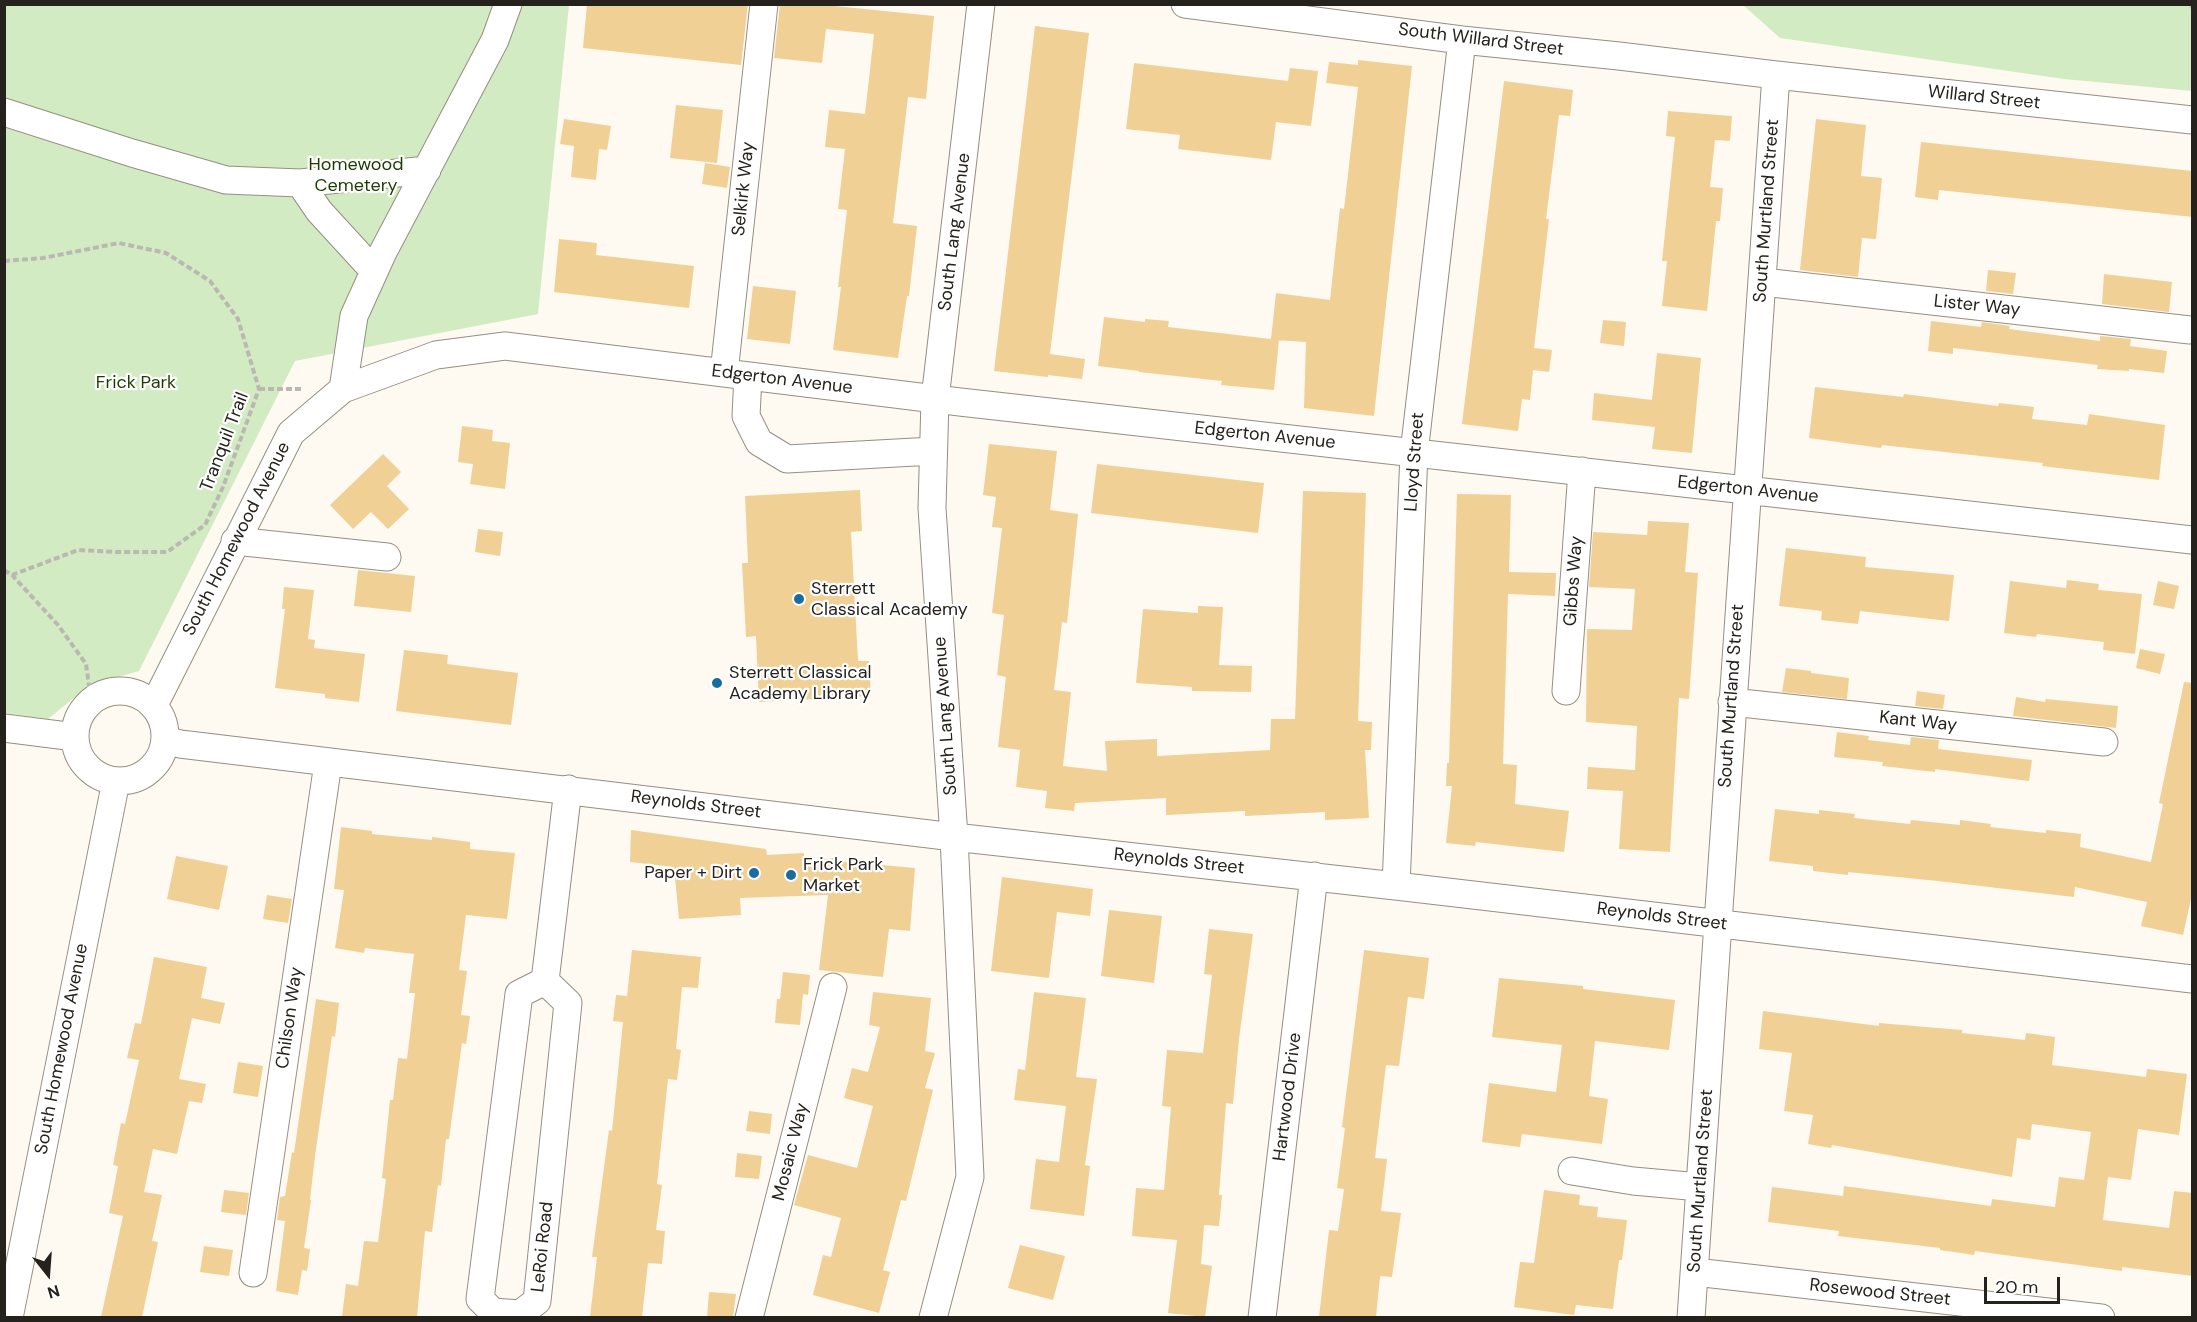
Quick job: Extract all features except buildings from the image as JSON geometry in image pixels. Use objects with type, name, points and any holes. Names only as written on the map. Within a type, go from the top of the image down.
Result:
[{"type":"street","points":[[343,389],[354,316],[374,271],[495,40],[508,4]]},
{"type":"street","name":"Selkirk Way","points":[[764,4],[736,375],[746,416],[759,442],[786,459],[933,451]]},
{"type":"street","name":"South Lang Avenue","points":[[933,1317],[970,1177],[954,837],[932,507],[935,399],[981,4]]},
{"type":"street","name":"South Willard Street","points":[[1185,4],[1345,14],[1462,40],[1776,75]]},
{"type":"street","name":"Lloyd Street","points":[[1396,886],[1413,453],[1462,40]]},
{"type":"street","name":"Willard Street","points":[[1776,75],[2193,120]]},
{"type":"street","name":"South Murtland Street","points":[[1691,1317],[1776,75]]},
{"type":"street","points":[[4,111],[132,153],[226,180],[300,183],[427,170]]},
{"type":"street","points":[[300,183],[319,212],[374,271]]},
{"type":"street","name":"Lister Way","points":[[1763,282],[2190,330]]},
{"type":"street","name":"Edgerton Avenue","points":[[343,389],[436,354],[505,346],[935,399],[2193,540]]},
{"type":"street","name":"South Homewood Avenue","points":[[154,705],[291,433],[343,389]]},
{"type":"street","name":"Gibbs Way","points":[[1566,691],[1582,471]]},
{"type":"street","points":[[235,541],[387,557]]},
{"type":"street","points":[[122,691],[138,694],[154,705],[164,721],[166,740],[162,756],[152,768],[139,778],[116,782],[93,773],[82,761],[75,746],[78,719],[91,701],[106,693],[122,691]]},
{"type":"street","name":"Kant Way","points":[[1732,702],[2104,742]]},
{"type":"street","points":[[4,728],[75,737]]},
{"type":"street","name":"Reynolds Street","points":[[166,740],[180,744],[328,763],[568,789],[954,837],[1314,876],[2193,979]]},
{"type":"street","name":"Chilson Way","points":[[253,1273],[328,763]]},
{"type":"street","name":"South Homewood Avenue","points":[[9,1317],[12,1264],[116,782]]},
{"type":"street","points":[[545,981],[568,789]]},
{"type":"street","name":"Hartwood Drive","points":[[1262,1317],[1314,876]]},
{"type":"street","name":"LeRoi Road","points":[[545,981],[568,1003],[537,1309],[520,1314],[493,1312],[480,1299],[519,994],[545,981]]},
{"type":"street","name":"Mosaic Way","points":[[749,1317],[833,987]]},
{"type":"street","points":[[1572,1171],[1633,1181],[1700,1187]]},
{"type":"street","name":"Rosewood Street","points":[[1695,1272],[2101,1317]]},
{"type":"path","name":"Tranquil Trail","points":[[4,261],[43,258],[119,243],[166,253],[210,281],[238,319],[260,389],[206,525],[167,552],[78,550],[12,575]]},
{"type":"path","points":[[4,570],[12,575],[58,625],[86,664],[91,701]]},
{"type":"green space","points":[[5,5],[569,5],[538,314],[295,361],[139,671],[90,685],[48,719],[5,713]]},
{"type":"green space","points":[[1743,5],[2192,5],[2192,91],[2064,79],[1780,38]]},
{"type":"place","name":"Sterrett Classical Academy","points":[[799,599]]},
{"type":"place","name":"Sterrett Classical Academy Library","points":[[717,683]]},
{"type":"place","name":"Paper + Dirt","points":[[754,873]]},
{"type":"place","name":"Frick Park Market","points":[[791,875]]},
{"type":"park label","name":"Homewood Cemetery","points":[[356,175]]},
{"type":"park label","name":"Frick Park","points":[[136,383]]}]
